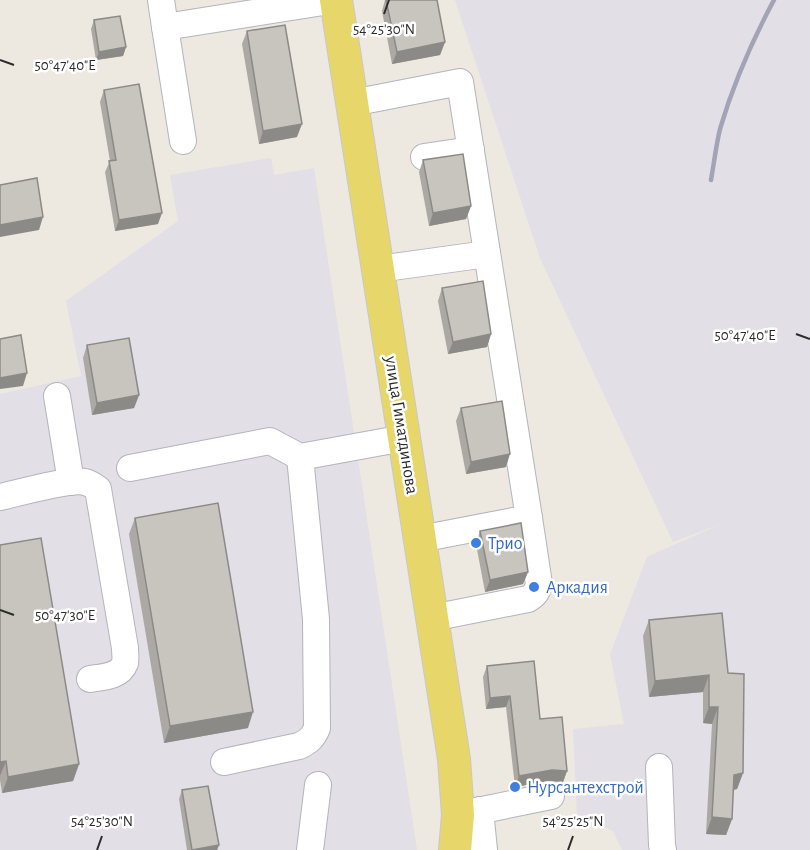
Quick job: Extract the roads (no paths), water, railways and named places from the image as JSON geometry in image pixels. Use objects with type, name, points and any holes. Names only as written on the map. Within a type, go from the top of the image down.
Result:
[{"type":"main road","name":"улица Гиматдинова","points":[[336,0],[454,759],[469,813],[455,850]]},
{"type":"lane","points":[[161,0],[183,141]]},
{"type":"lane","points":[[165,27],[336,0]]},
{"type":"lane","points":[[352,102],[460,81],[529,518],[539,584],[534,595],[528,599],[432,618]]},
{"type":"lane","points":[[424,157],[471,150]]},
{"type":"lane","points":[[378,269],[487,254]]},
{"type":"lane","points":[[57,396],[71,482]]},
{"type":"lane","points":[[130,468],[270,441],[300,457],[404,438]]},
{"type":"lane","points":[[225,762],[299,746],[308,742],[317,728],[316,619],[300,457]]},
{"type":"lane","points":[[0,496],[84,481],[98,489],[125,648],[125,662],[121,670],[114,675],[90,679]]},
{"type":"lane","points":[[420,539],[529,518]]},
{"type":"lane","points":[[659,767],[663,850]]},
{"type":"lane","points":[[310,850],[318,785]]},
{"type":"lane","points":[[484,850],[469,813],[551,796]]},
{"type":"railway","points":[[711,180],[720,129],[731,96],[774,0]]},
{"type":"place","name":"Трио","points":[[476,543]]},
{"type":"place","name":"Аркадия","points":[[534,587]]},
{"type":"place","name":"Нурсантехстрой","points":[[515,787]]}]
